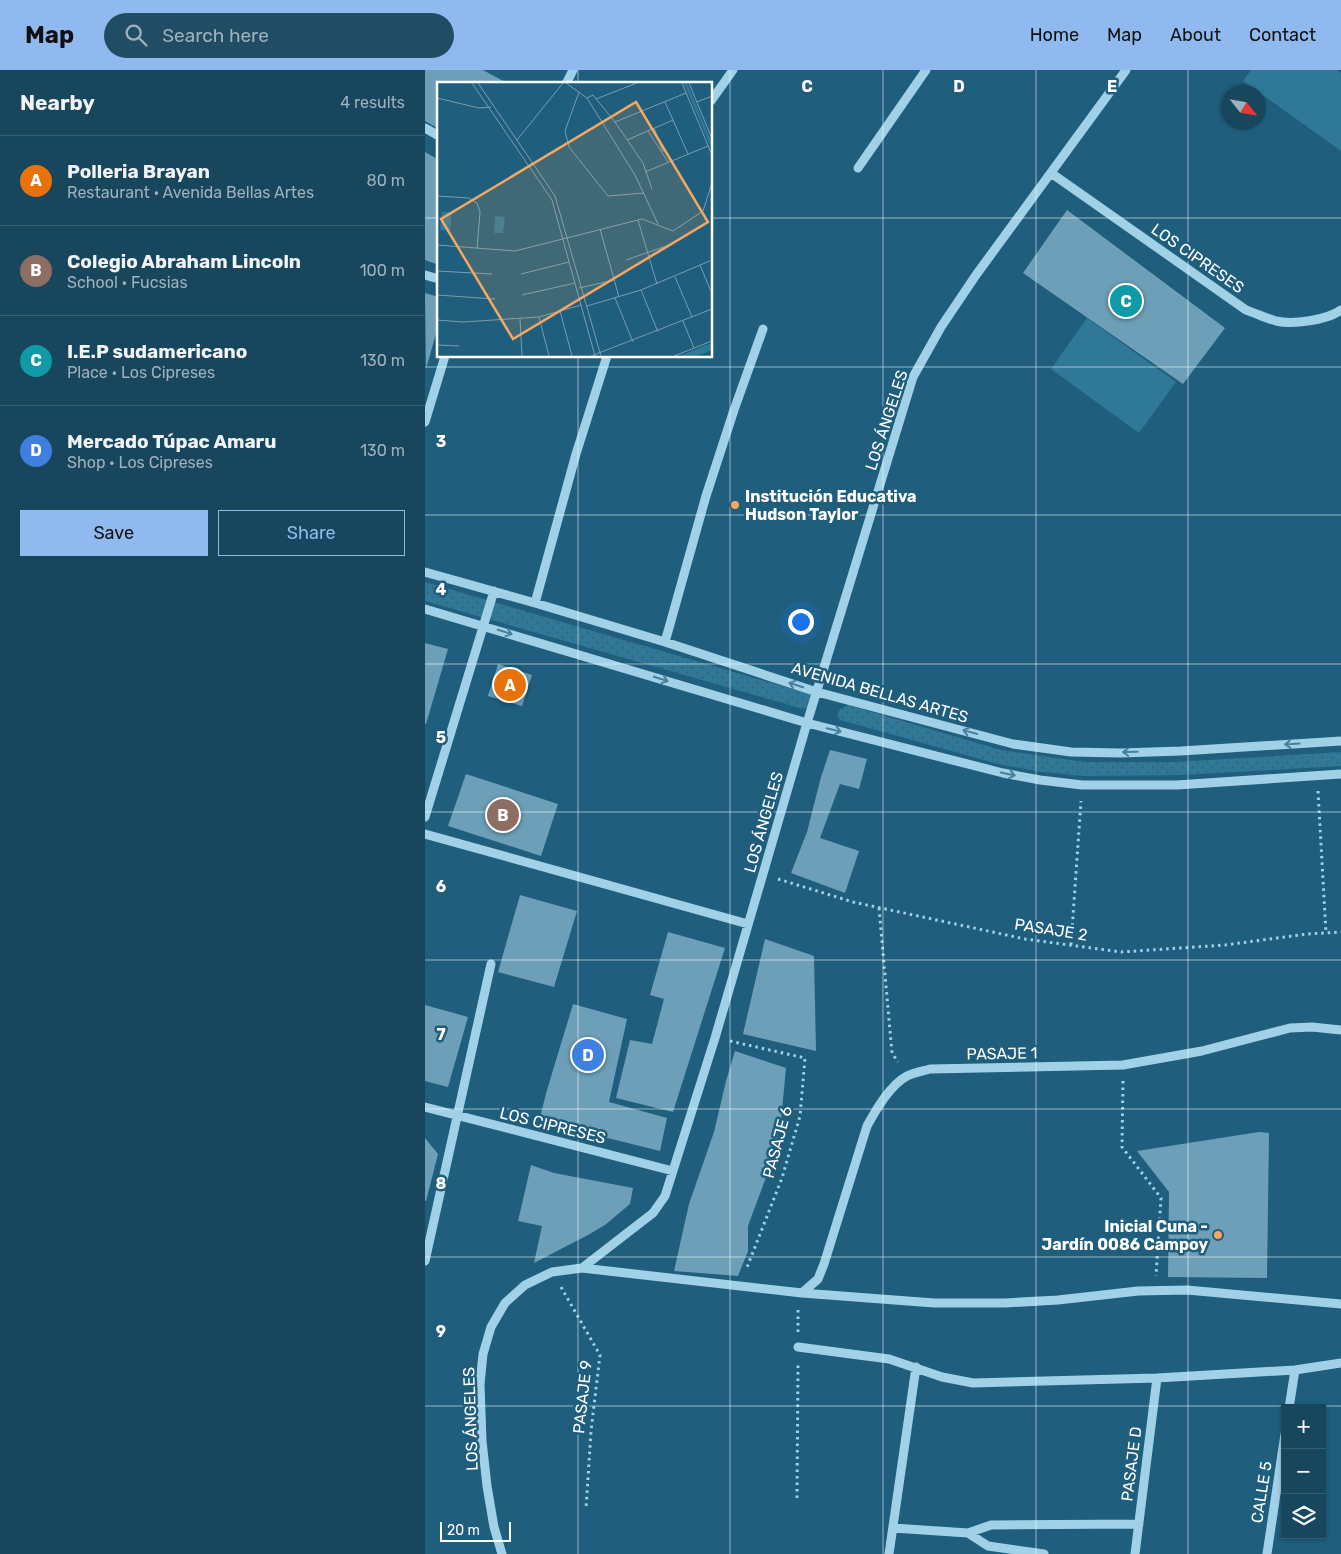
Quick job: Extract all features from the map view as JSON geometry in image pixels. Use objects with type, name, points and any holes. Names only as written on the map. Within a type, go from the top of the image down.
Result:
[{"type":"street","points":[[567,82],[573,70]]},
{"type":"street","points":[[713,99],[733,70]]},
{"type":"street","points":[[858,168],[926,70]]},
{"type":"street","name":"LOS ÁNGELES","points":[[502,1554],[494,1527],[487,1486],[483,1441],[481,1384],[483,1354],[491,1327],[505,1303],[525,1285],[552,1272],[582,1268],[653,1214],[665,1196],[715,1038],[807,723],[913,377],[941,327],[1125,70]]},
{"type":"street","points":[[425,128],[437,135]]},
{"type":"street","name":"LOS CIPRESES","points":[[1051,173],[1245,310],[1277,321],[1309,322],[1336,314],[1341,310]]},
{"type":"street","points":[[665,642],[706,496],[763,329]]},
{"type":"street","points":[[425,422],[444,358]]},
{"type":"street","points":[[535,603],[576,454],[606,358]]},
{"type":"street","name":"AVENIDA BELLAS ARTES","points":[[425,572],[665,642],[817,692],[1013,744],[1071,752],[1181,751],[1341,741]]},
{"type":"street","points":[[425,818],[494,591]]},
{"type":"street","points":[[425,608],[807,723],[1003,773],[1040,780],[1082,785],[1177,785],[1341,774]]},
{"type":"street","points":[[425,834],[748,924]]},
{"type":"street","points":[[425,1261],[491,964]]},
{"type":"street","name":"PASAJE 1","points":[[802,1293],[818,1279],[825,1264],[867,1126],[876,1110],[892,1089],[907,1076],[930,1069],[1123,1065],[1202,1051],[1290,1028],[1312,1027],[1341,1030]]},
{"type":"street","name":"LOS CIPRESES","points":[[425,1107],[673,1171]]},
{"type":"street","points":[[582,1268],[739,1287],[934,1303],[1005,1303],[1058,1300],[1138,1291],[1187,1290],[1341,1304]]},
{"type":"street","points":[[798,1347],[889,1359],[942,1377],[973,1383],[1157,1378],[1295,1370],[1341,1363]]},
{"type":"street","points":[[889,1554],[916,1367]]},
{"type":"street","points":[[1290,1404],[1295,1370]]},
{"type":"street","name":"PASAJE D","points":[[1135,1554],[1157,1378]]},
{"type":"street","name":"CALLE 5","points":[[1267,1554],[1283,1449]]},
{"type":"street","points":[[893,1528],[968,1533],[991,1524],[1139,1524]]},
{"type":"street","points":[[968,1533],[988,1546],[1044,1554]]},
{"type":"path","points":[[1317,776],[1326,933]]},
{"type":"path","points":[[1071,945],[1082,785]]},
{"type":"path","name":"PASAJE 2","points":[[763,874],[853,902],[879,908],[1025,939],[1121,952],[1225,945],[1307,934],[1341,932]]},
{"type":"path","points":[[879,908],[892,1053],[907,1076]]},
{"type":"path","name":"PASAJE 6","points":[[715,1038],[805,1058],[800,1116],[795,1134],[782,1178],[739,1287]]},
{"type":"path","points":[[1123,1065],[1122,1148],[1161,1198],[1155,1290]]},
{"type":"path","name":"PASAJE 9","points":[[552,1272],[600,1355],[591,1431],[586,1509]]},
{"type":"path","points":[[797,1498],[798,1347],[799,1308],[802,1293]]},
{"type":"shaded area","points":[[1251,70],[1337,70],[1341,73],[1341,151],[1266,97],[1266,85],[1249,85],[1243,81]]},
{"type":"shaded area","points":[[1087,318],[1176,382],[1139,433],[1051,369]]},
{"type":"shaded area","points":[[425,582],[813,695],[811,707],[803,709],[425,601]]},
{"type":"shaded area","points":[[848,705],[1001,750],[1085,762],[1175,762],[1341,752],[1341,766],[1182,775],[1084,776],[1042,772],[998,764],[840,720],[837,714],[840,709]]},
{"type":"building","points":[[425,70],[483,70],[505,82],[437,82],[437,128],[425,121]]},
{"type":"building","points":[[425,152],[437,159],[437,264],[425,260]]},
{"type":"building","points":[[1067,210],[1225,328],[1183,384],[1023,273]]},
{"type":"building","points":[[425,293],[437,296],[437,330],[426,369]]},
{"type":"building","points":[[425,643],[448,649],[426,724],[425,724]]},
{"type":"building","points":[[498,664],[532,675],[522,706],[488,696]]},
{"type":"building","points":[[830,750],[867,759],[859,789],[840,784],[820,838],[859,851],[845,893],[791,873],[807,832]]},
{"type":"building","points":[[466,774],[558,804],[541,856],[448,826]]},
{"type":"building","points":[[520,895],[577,911],[554,987],[498,972]]},
{"type":"building","points":[[668,932],[725,948],[673,1112],[616,1098],[630,1040],[652,1044],[664,999],[650,995]]},
{"type":"building","points":[[765,939],[814,956],[816,1051],[743,1034]]},
{"type":"building","points":[[573,1004],[627,1019],[609,1102],[667,1118],[660,1151],[539,1121]]},
{"type":"building","points":[[425,1005],[468,1017],[448,1087],[425,1081]]},
{"type":"building","points":[[735,1051],[786,1068],[781,1121],[765,1180],[748,1226],[748,1251],[738,1276],[674,1271],[689,1204],[714,1132]]},
{"type":"building","name":"Inicial Cuna - Jardín 0086 Campoy","points":[[1259,1132],[1269,1133],[1267,1278],[1168,1277],[1169,1192],[1137,1151]]},
{"type":"building","points":[[425,1138],[438,1154],[426,1201],[425,1201]]},
{"type":"building","points":[[531,1165],[554,1173],[633,1188],[630,1204],[605,1225],[534,1263],[542,1226],[518,1221]]},
{"type":"place","name":"I.E.P sudamericano","points":[[1126,301]]},
{"type":"place","name":"Institución Educativa Hudson Taylor","points":[[735,505]]},
{"type":"place","name":"Polleria Brayan","points":[[510,685]]},
{"type":"place","name":"Colegio Abraham Lincoln","points":[[503,815]]},
{"type":"place","name":"Mercado Túpac Amaru","points":[[588,1055]]},
{"type":"place","name":"Inicial Cuna - Jardín 0086 Campoy","points":[[1218,1235]]}]
